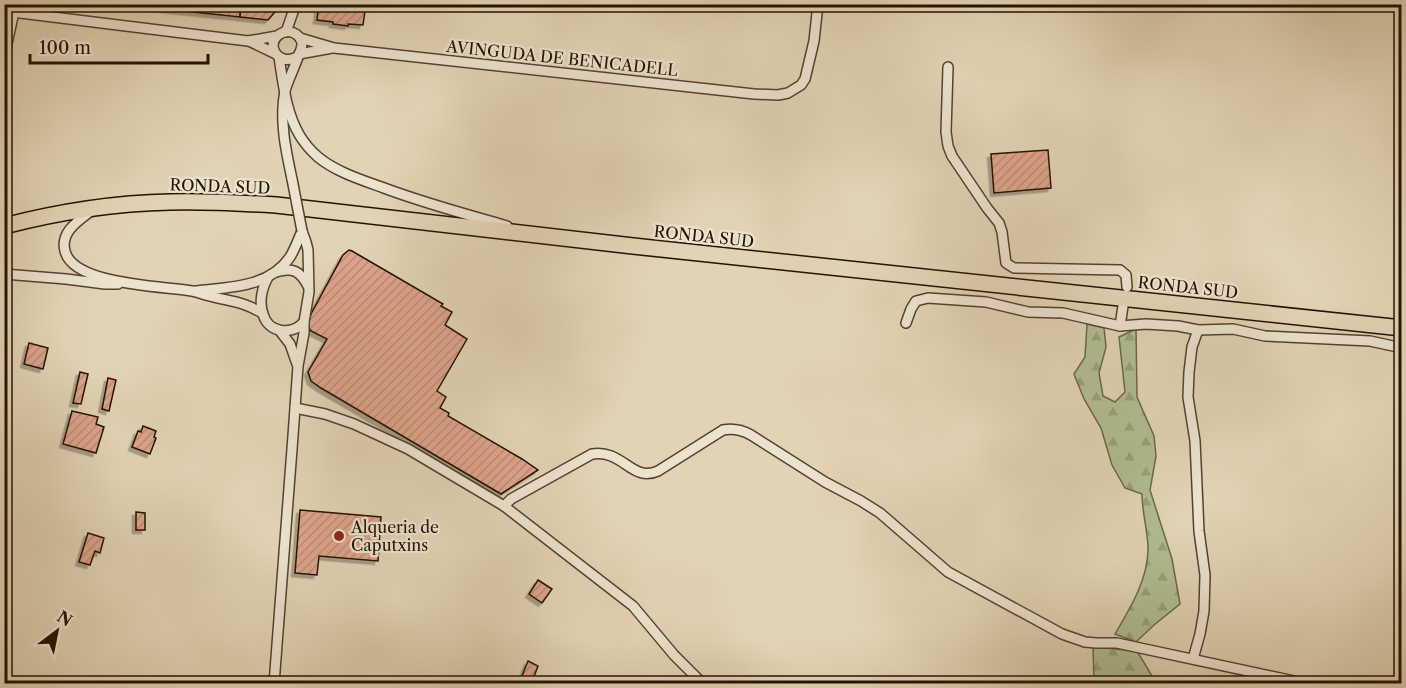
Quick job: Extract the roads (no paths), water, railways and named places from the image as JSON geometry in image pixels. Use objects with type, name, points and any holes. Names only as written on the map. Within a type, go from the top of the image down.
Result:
[{"type":"main road","name":"RONDA SUD","points":[[4,226],[95,208],[168,201],[276,205],[1401,328]]},
{"type":"street","name":"AVINGUDA DE BENICADELL","points":[[334,48],[778,95],[788,93],[801,85],[805,79],[814,41],[818,4]]},
{"type":"street","points":[[294,8],[282,34],[274,45],[292,118],[298,134],[307,147],[327,164],[366,182],[414,199],[538,235]]},
{"type":"street","points":[[274,684],[298,366],[307,310],[308,286],[308,250],[302,231],[284,138],[285,91],[302,46],[298,36],[294,8]]},
{"type":"street","points":[[4,57],[8,10],[248,40],[282,34],[298,36],[334,48]]},
{"type":"street","points":[[248,40],[288,60],[334,48]]},
{"type":"street","points":[[948,67],[946,132],[948,146],[952,156],[999,223],[1006,263],[1014,268],[1120,270],[1126,275],[1127,287]]},
{"type":"street","points":[[95,208],[78,220],[66,234],[64,246],[67,257],[75,266],[90,274],[132,284]]},
{"type":"street","points":[[262,313],[262,294],[271,275],[291,256],[302,231]]},
{"type":"street","points":[[4,274],[194,291],[229,288],[287,270],[302,276],[308,286]]},
{"type":"street","points":[[194,291],[238,301],[262,313],[270,325],[280,331],[290,345],[298,366]]},
{"type":"street","points":[[906,323],[916,301],[928,298],[986,302],[1028,312],[1063,313],[1120,326],[1157,325],[1198,330],[1233,329],[1265,336],[1370,341],[1401,348]]},
{"type":"street","points":[[1120,326],[1123,306]]},
{"type":"street","points":[[280,331],[295,330],[304,322]]},
{"type":"street","points":[[1192,659],[1204,611],[1205,575],[1199,531],[1195,441],[1188,397],[1192,347],[1198,330]]},
{"type":"street","points":[[295,408],[325,414],[354,424],[408,449],[504,506],[633,606],[674,655],[703,684]]},
{"type":"street","points":[[504,506],[511,499],[592,454],[609,454],[640,473],[651,474],[723,430],[742,430],[825,482],[873,508],[948,572],[1062,634],[1085,642],[1117,643],[1308,684]]},
{"type":"place","name":"Alqueria de Caputxins","points":[[339,536]]}]
